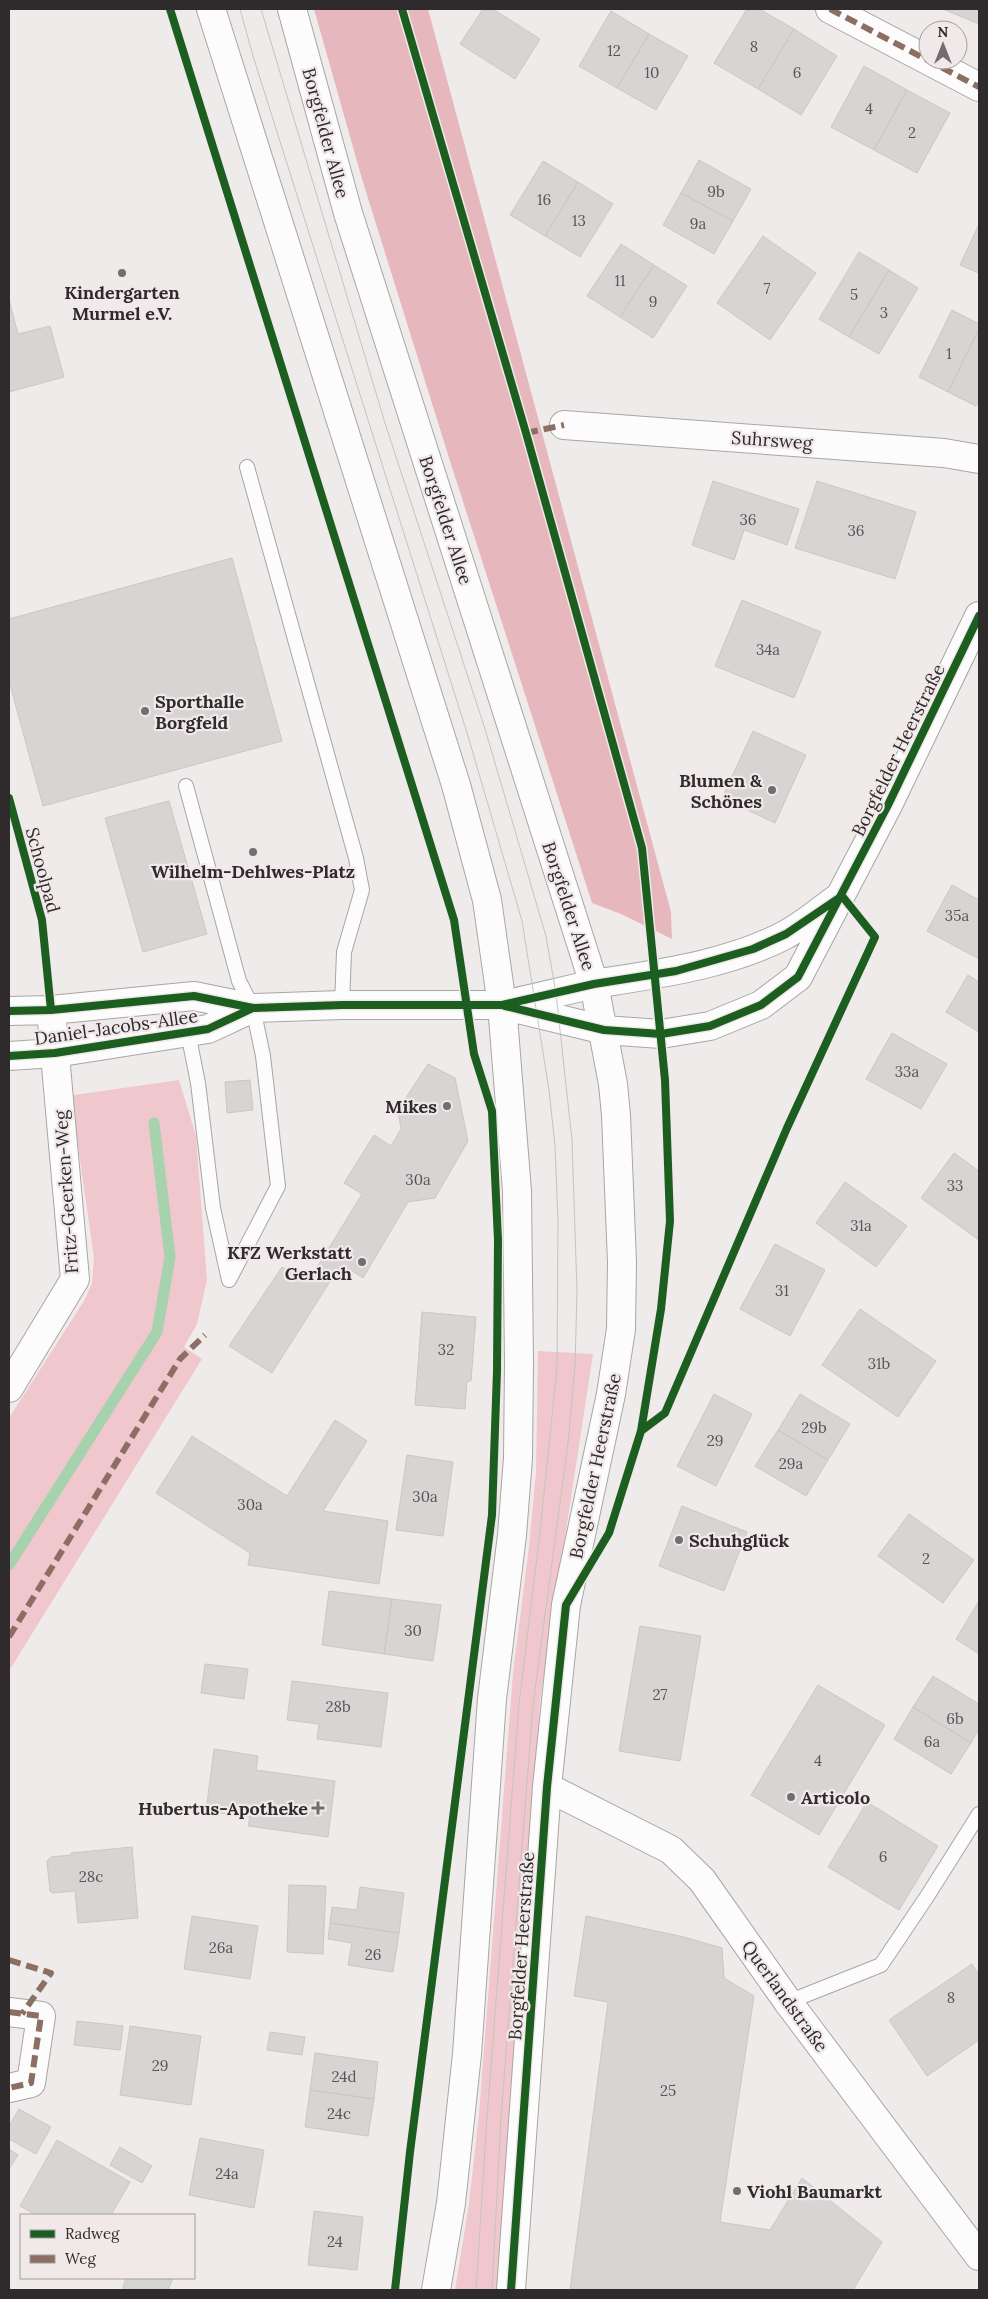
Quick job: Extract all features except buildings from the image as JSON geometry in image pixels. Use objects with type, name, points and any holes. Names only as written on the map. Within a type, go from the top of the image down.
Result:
[{"type":"main road","points":[[211,9],[456,785],[487,900],[502,1005],[517,1191],[520,1363],[518,1458],[512,1535],[492,1699],[467,2054],[451,2203],[436,2290]]},
{"type":"main road","name":"Borgfelder Allee","points":[[292,9],[348,212],[594,984],[604,1030]]},
{"type":"main road","points":[[830,9],[979,87]]},
{"type":"main road","name":"Suhrsweg","points":[[564,425],[944,453],[979,459]]},
{"type":"main road","name":"Borgfelder Heerstraße","points":[[511,2290],[547,1787],[566,1605],[611,1394],[621,1329],[622,1262],[616,1115],[604,1030],[661,1034],[710,1026],[761,1005],[798,977],[888,805],[979,616]]},
{"type":"main road","name":"Borgfelder Heerstraße","points":[[502,1005],[594,984],[676,971],[753,949],[786,934],[842,896]]},
{"type":"main road","name":"Daniel-Jacobs-Allee","points":[[9,1011],[51,1010],[194,996],[253,1008],[342,1005],[502,1005]]},
{"type":"main road","points":[[502,1005],[604,1030]]},
{"type":"main road","name":"Daniel-Jacobs-Allee","points":[[9,1056],[55,1053],[188,1033],[208,1029],[253,1008]]},
{"type":"main road","name":"Fritz-Geerken-Weg","points":[[9,1388],[75,1279],[51,1010]]},
{"type":"main road","name":"Querlandstraße","points":[[547,1787],[672,1850],[702,1880],[788,2002],[979,2256]]},
{"type":"main road","points":[[9,2012],[41,2016],[31,2083],[9,2088]]},
{"type":"lane","points":[[247,467],[356,858],[362,890],[344,952],[342,1005]]},
{"type":"lane","points":[[186,786],[239,981],[253,1008],[263,1056],[278,1186],[229,1280],[213,1208],[198,1083],[188,1033]]},
{"type":"lane","points":[[788,2002],[880,1965],[928,1895],[979,1814]]},
{"type":"shaded area","points":[[314,9],[428,9],[671,912],[672,939],[621,914],[592,903],[450,461],[362,179]]},
{"type":"shaded area","points":[[179,1080],[196,1136],[207,1280],[197,1324],[184,1347],[202,1359],[9,1671],[9,1418],[84,1301],[92,1283],[94,1258],[72,1104],[74,1095]]},
{"type":"shaded area","points":[[538,1351],[593,1354],[540,1701],[500,2290],[455,2290],[469,2204],[479,2114],[513,1673],[529,1547],[536,1472]]},
{"type":"waterway","points":[[9,1565],[157,1332],[170,1257],[154,1123]]},
{"type":"tram line","points":[[240,9],[253,56],[468,736],[522,921],[549,1090],[555,1146],[558,1221],[557,1368],[540,1532],[519,1704],[487,2118],[476,2290]]},
{"type":"tram line","points":[[261,9],[385,423],[485,729],[546,936],[556,993],[572,1140],[577,1291],[575,1366],[568,1443],[533,1705],[501,2118],[492,2290]]},
{"type":"marked path","points":[[830,9],[979,87]]},
{"type":"marked path","points":[[526,433],[564,425]]},
{"type":"marked path","points":[[9,1637],[180,1359],[205,1335]]},
{"type":"marked path","points":[[9,1960],[51,1973],[22,2014]]},
{"type":"marked path","points":[[9,2012],[41,2016],[31,2083],[9,2088]]},
{"type":"cycle path","points":[[170,9],[454,920],[474,1054],[492,1111],[498,1240],[497,1371],[492,1515],[410,2152],[395,2290]]},
{"type":"cycle path","points":[[402,9],[526,433],[642,848],[665,1080],[670,1221],[661,1309],[641,1431],[609,1533],[566,1605],[547,1787],[511,2290]]},
{"type":"cycle path","points":[[505,1006],[604,1030],[661,1034],[710,1026],[761,1005],[798,977],[888,805],[979,616]]},
{"type":"cycle path","name":"Schoolpad","points":[[9,798],[42,920],[51,1010]]},
{"type":"cycle path","points":[[9,1011],[51,1010],[194,996],[253,1008],[342,1005],[502,1005],[594,984],[676,971],[753,949],[786,934],[842,896]]},
{"type":"cycle path","points":[[641,1431],[665,1413],[787,1128],[875,937],[842,896]]},
{"type":"cycle path","points":[[9,1056],[55,1053],[208,1029],[253,1008]]},
{"type":"place","name":"Kindergarten Murmel e.V.","points":[[122,273]]},
{"type":"place","name":"Sporthalle Borgfeld","points":[[145,711]]},
{"type":"place","name":"Blumen & Schönes","points":[[772,790]]},
{"type":"place","name":"Wilhelm-Dehlwes-Platz","points":[[253,852]]},
{"type":"place","name":"Mikes","points":[[447,1106]]},
{"type":"place","name":"KFZ Werkstatt Gerlach","points":[[362,1262]]},
{"type":"place","name":"Schuhglück","points":[[679,1540]]},
{"type":"place","name":"Articolo","points":[[791,1797]]},
{"type":"place","name":"Hubertus-Apotheke","points":[[318,1808]]},
{"type":"place","name":"Viohl Baumarkt","points":[[737,2191]]}]
